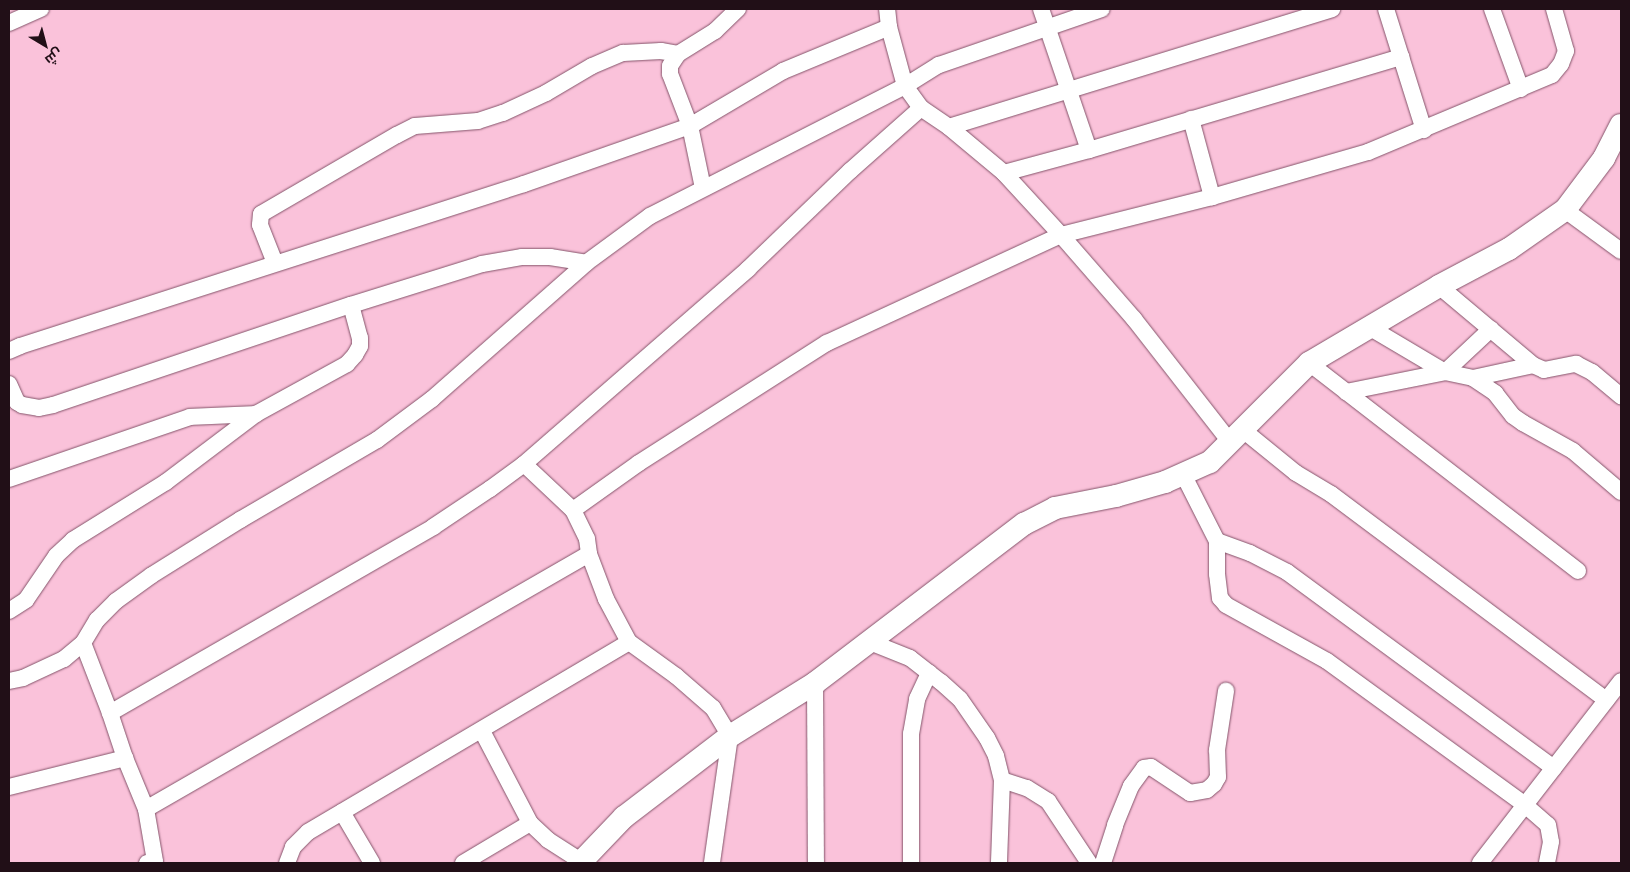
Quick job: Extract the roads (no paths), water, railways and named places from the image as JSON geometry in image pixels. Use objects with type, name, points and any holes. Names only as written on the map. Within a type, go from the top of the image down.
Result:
[{"type":"street","points":[[9,23],[41,9]]},
{"type":"street","points":[[703,188],[690,126],[670,74],[670,66],[678,54],[714,31],[738,9]]},
{"type":"street","points":[[886,9],[905,86],[921,108],[950,127],[1004,173],[1061,235],[1237,437],[1331,494],[1606,700]]},
{"type":"street","points":[[1041,9],[1089,150]]},
{"type":"street","points":[[9,681],[23,678],[64,659],[83,643],[97,620],[116,601],[152,575],[240,520],[376,440],[432,399],[586,263],[650,216],[905,86],[939,65],[1047,26],[1102,9]]},
{"type":"street","points":[[950,127],[1332,9]]},
{"type":"street","points":[[1386,9],[1424,130]]},
{"type":"street","points":[[1492,9],[1521,90]]},
{"type":"street","points":[[573,510],[639,463],[827,343],[1061,235],[1212,197],[1368,152],[1521,90],[1552,75],[1561,64],[1566,51],[1554,9]]},
{"type":"street","points":[[9,351],[275,263],[524,184],[690,126],[783,71],[889,27]]},
{"type":"street","points":[[275,263],[260,225],[261,214],[397,135],[416,126],[441,122],[478,121],[503,113],[546,93],[592,66],[623,53],[662,50],[678,54]]},
{"type":"street","points":[[1004,173],[1089,150],[1401,57]]},
{"type":"street","points":[[110,714],[434,527],[524,464],[748,269],[850,171],[921,108]]},
{"type":"street","points":[[1190,119],[1212,197]]},
{"type":"street","points":[[482,731],[530,823],[548,840],[581,863],[624,817],[730,736],[814,683],[870,642],[1024,524],[1055,508],[1116,496],[1183,474],[1210,462],[1309,363],[1368,327],[1509,249],[1565,210],[1604,158],[1621,125]]},
{"type":"street","points":[[1565,210],[1621,251]]},
{"type":"street","points":[[9,384],[17,402],[22,406],[39,408],[53,405],[351,305],[482,264],[522,257],[550,257],[586,263]]},
{"type":"street","points":[[1440,286],[1533,365],[1544,370],[1576,364],[1592,372],[1621,396]]},
{"type":"street","points":[[9,611],[26,600],[56,556],[73,540],[166,482],[256,414],[347,364],[355,356],[360,346],[360,338],[351,305]]},
{"type":"street","points":[[1368,327],[1445,372],[1473,378],[1495,393],[1513,416],[1573,451],[1621,492]]},
{"type":"street","points":[[1346,392],[1445,372],[1491,329]]},
{"type":"street","points":[[1309,363],[1578,571]]},
{"type":"street","points":[[1473,378],[1533,365]]},
{"type":"street","points":[[9,479],[190,417],[256,414]]},
{"type":"street","points":[[524,464],[573,510],[587,540],[589,554],[606,599],[629,642],[676,676],[713,708],[730,736],[712,863]]},
{"type":"street","points":[[1183,474],[1217,541],[1217,574],[1220,598],[1226,605],[1327,661],[1525,805],[1548,825],[1551,842],[1547,863]]},
{"type":"street","points":[[1217,541],[1250,553],[1287,572],[1554,768]]},
{"type":"street","points":[[146,809],[589,554]]},
{"type":"street","points":[[287,863],[293,847],[299,839],[629,642]]},
{"type":"street","points":[[870,642],[910,658],[929,673],[960,699],[987,738],[996,756],[1002,780],[999,863]]},
{"type":"street","points":[[83,643],[125,758],[146,809],[153,863]]},
{"type":"street","points":[[911,863],[912,734],[917,699],[929,673]]},
{"type":"street","points":[[1480,863],[1621,681]]},
{"type":"street","points":[[814,683],[816,863]]},
{"type":"street","points":[[1103,863],[1114,825],[1131,786],[1144,768],[1151,767],[1190,793],[1207,790],[1214,784],[1218,777],[1217,750],[1226,691]]},
{"type":"street","points":[[9,787],[125,758]]},
{"type":"street","points":[[1002,780],[1027,788],[1048,801],[1089,863]]},
{"type":"street","points":[[342,812],[372,863]]},
{"type":"street","points":[[463,863],[530,823]]}]
